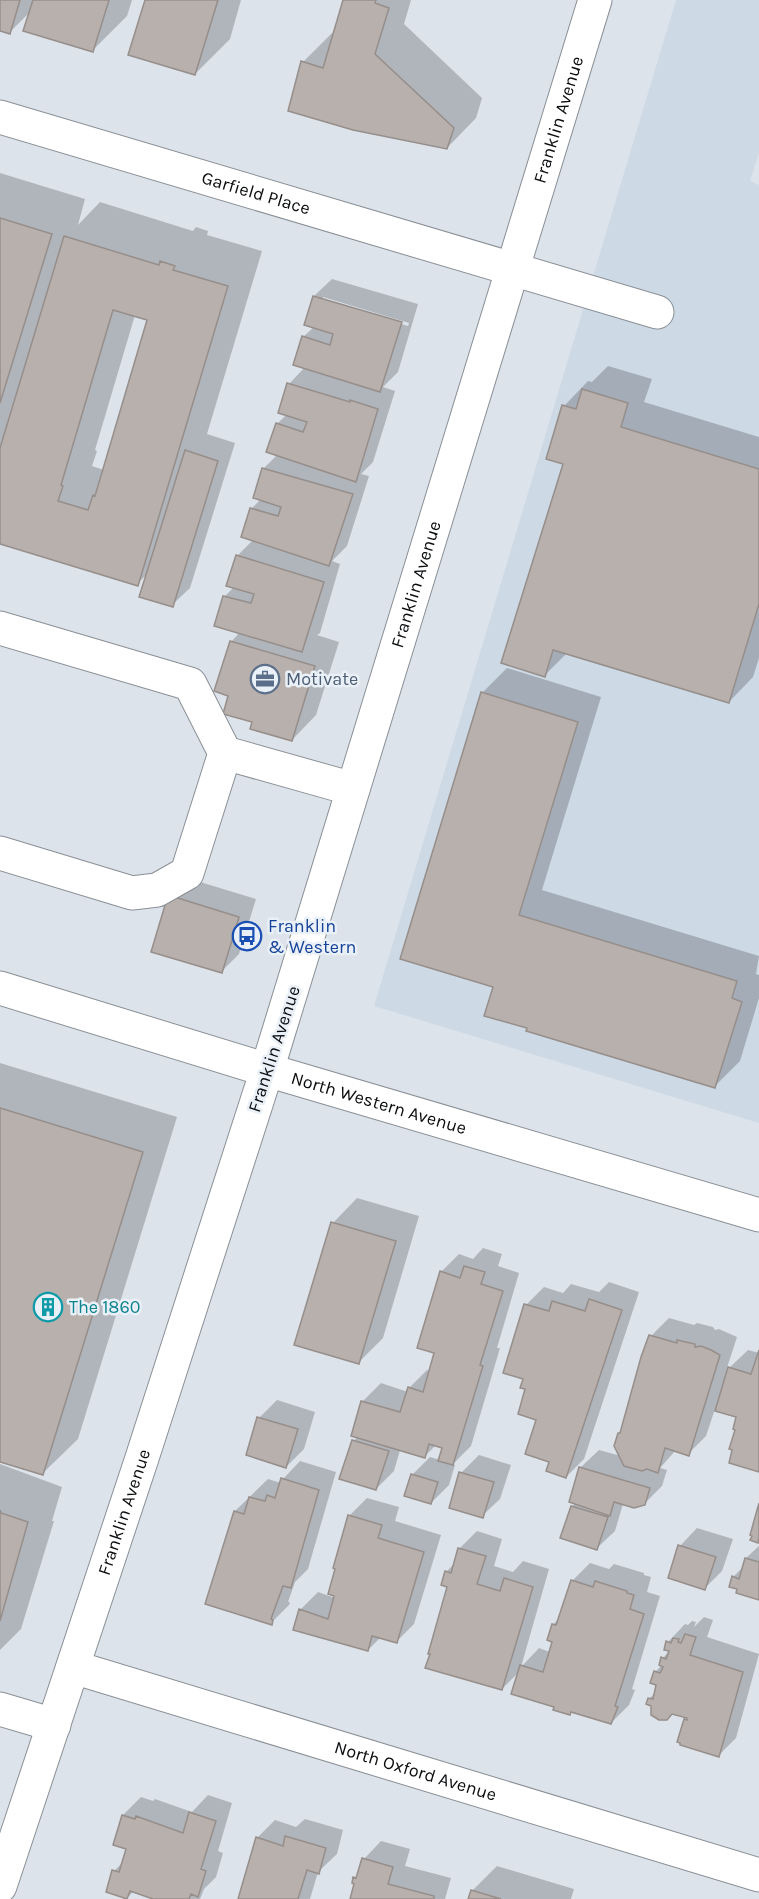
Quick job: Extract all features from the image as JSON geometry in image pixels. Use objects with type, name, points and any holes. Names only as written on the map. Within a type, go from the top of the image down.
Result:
[{"type":"street","name":"Franklin Avenue","points":[[0,1886],[267,1070],[595,0]]},
{"type":"street","name":"Garfield Place","points":[[0,117],[657,312]]},
{"type":"street","points":[[0,628],[190,684],[225,753],[188,873],[157,890],[132,893],[0,853]]},
{"type":"street","points":[[225,753],[353,789]]},
{"type":"street","name":"North Western Avenue","points":[[0,988],[267,1070],[759,1215]]},
{"type":"street","name":"North Oxford Avenue","points":[[73,1667],[759,1875]]},
{"type":"street","points":[[0,1709],[54,1725]]},
{"type":"shaded area","points":[[676,0],[759,0],[759,153],[750,181],[759,185],[759,1123],[374,1006]]},
{"type":"building","points":[[0,0],[20,0],[10,34],[0,31]]},
{"type":"building","points":[[33,0],[109,0],[93,52],[23,31]]},
{"type":"building","points":[[145,0],[218,0],[195,75],[128,55]]},
{"type":"building","points":[[343,0],[376,0],[375,3],[389,8],[375,54],[454,128],[447,149],[353,130],[288,111],[301,61],[323,68]]},
{"type":"building","points":[[0,218],[52,234],[0,403]]},
{"type":"building","points":[[64,236],[159,265],[160,261],[175,266],[173,270],[228,286],[138,586],[0,544],[0,448]],"holes":[[[113,310],[147,320],[95,496],[93,495],[88,510],[58,501]]]},
{"type":"building","points":[[313,296],[402,322],[380,392],[293,365],[302,336],[330,345],[333,334],[304,325]]},
{"type":"building","points":[[287,383],[378,409],[356,482],[266,452],[276,423],[303,432],[307,422],[278,413]]},
{"type":"building","points":[[582,389],[628,403],[621,427],[759,469],[759,604],[729,703],[553,650],[545,677],[501,663],[563,464],[546,459],[562,405],[576,409]]},
{"type":"building","points":[[185,450],[218,461],[173,607],[139,597]]},
{"type":"building","points":[[262,468],[353,494],[329,566],[241,537],[250,508],[278,516],[281,507],[253,498]]},
{"type":"building","points":[[236,555],[324,582],[302,652],[214,626],[223,596],[251,603],[254,594],[226,586]]},
{"type":"building","name":"Motivate","points":[[230,641],[315,666],[292,741],[250,729],[252,722],[223,714],[228,696],[214,691]]},
{"type":"building","points":[[481,692],[578,722],[519,915],[737,981],[732,998],[742,1002],[715,1088],[526,1031],[527,1028],[484,1016],[493,987],[400,959]]},
{"type":"building","points":[[168,895],[239,917],[222,973],[151,952]]},
{"type":"building","name":"The 1860","points":[[0,1108],[143,1152],[43,1475],[0,1462]]},
{"type":"building","points":[[331,1222],[396,1241],[359,1364],[294,1345]]},
{"type":"building","points":[[464,1266],[485,1272],[481,1284],[503,1291],[453,1465],[438,1461],[442,1448],[429,1444],[425,1458],[351,1436],[361,1401],[400,1412],[408,1387],[423,1392],[434,1353],[417,1348],[440,1271],[460,1278]]},
{"type":"building","points":[[589,1299],[622,1310],[566,1478],[546,1471],[549,1462],[525,1454],[536,1420],[518,1414],[525,1389],[520,1388],[523,1379],[503,1373],[524,1304],[549,1311],[552,1301],[585,1311]]},
{"type":"building","points":[[649,1335],[677,1343],[677,1340],[695,1344],[695,1347],[701,1346],[720,1355],[689,1456],[665,1448],[658,1473],[624,1466],[614,1446],[618,1433],[620,1433]]},
{"type":"building","points":[[759,1350],[759,1472],[729,1463],[732,1450],[729,1449],[735,1430],[733,1429],[736,1417],[715,1411],[728,1367],[751,1374]]},
{"type":"building","points":[[257,1417],[298,1429],[286,1468],[246,1455]]},
{"type":"building","points":[[352,1440],[389,1451],[376,1490],[339,1479]]},
{"type":"building","points":[[579,1467],[650,1488],[645,1505],[634,1508],[614,1502],[610,1516],[569,1502]]},
{"type":"building","points":[[459,1472],[494,1482],[483,1518],[449,1508]]},
{"type":"building","points":[[411,1474],[438,1482],[431,1504],[404,1496]]},
{"type":"building","points":[[281,1478],[319,1490],[291,1588],[283,1586],[271,1619],[273,1620],[272,1625],[205,1604],[234,1511],[244,1514],[249,1497],[265,1501],[267,1495],[275,1498]]},
{"type":"building","points":[[759,1503],[758,1543],[750,1540],[752,1536],[750,1535]]},
{"type":"building","points":[[571,1506],[608,1517],[597,1550],[560,1538]]},
{"type":"building","points":[[0,1510],[1,1513],[28,1522],[0,1621]]},
{"type":"building","points":[[348,1515],[382,1525],[378,1538],[424,1552],[397,1643],[372,1636],[368,1651],[293,1630],[299,1609],[328,1619],[334,1596],[328,1594],[335,1569],[333,1568]]},
{"type":"building","points":[[678,1545],[716,1557],[705,1590],[668,1578]]},
{"type":"building","points":[[458,1548],[486,1556],[477,1584],[500,1591],[504,1578],[533,1587],[502,1690],[425,1668],[447,1587],[441,1585],[445,1571],[451,1573]]},
{"type":"building","points":[[745,1558],[759,1562],[759,1600],[736,1593],[737,1589],[729,1587],[732,1576],[739,1579]]},
{"type":"building","points":[[571,1580],[593,1587],[595,1581],[627,1591],[634,1595],[630,1609],[644,1614],[615,1706],[618,1707],[611,1724],[571,1712],[570,1715],[553,1710],[554,1707],[511,1694],[520,1665],[543,1672],[552,1642],[547,1640],[552,1624],[556,1625]]},
{"type":"building","points":[[685,1634],[696,1637],[690,1655],[743,1672],[719,1757],[680,1745],[677,1742],[684,1719],[687,1720],[687,1718],[672,1714],[667,1720],[659,1720],[651,1715],[651,1706],[646,1704],[648,1698],[653,1699],[656,1685],[650,1683],[654,1671],[660,1673],[663,1667],[659,1665],[661,1657],[666,1659],[669,1651],[664,1650],[666,1641],[671,1643],[673,1638],[679,1639],[678,1642],[681,1643]]},
{"type":"building","points":[[189,1812],[216,1821],[201,1869],[206,1871],[198,1897],[191,1894],[189,1899],[153,1899],[130,1891],[127,1899],[106,1892],[112,1870],[119,1872],[126,1849],[113,1845],[122,1815],[135,1819],[136,1816],[183,1833]]},
{"type":"building","points":[[285,1836],[326,1848],[319,1874],[307,1870],[298,1899],[238,1899],[256,1837],[283,1846]]},
{"type":"building","points":[[362,1858],[393,1867],[388,1884],[434,1896],[434,1899],[350,1899],[354,1884],[352,1883],[353,1877],[356,1878]]},
{"type":"building","points":[[471,1890],[501,1899],[468,1899]]},
{"type":"place","name":"Motivate","points":[[265,679]]},
{"type":"place","name":"Franklin & Western","points":[[247,936]]},
{"type":"place","name":"The 1860","points":[[48,1307]]}]
